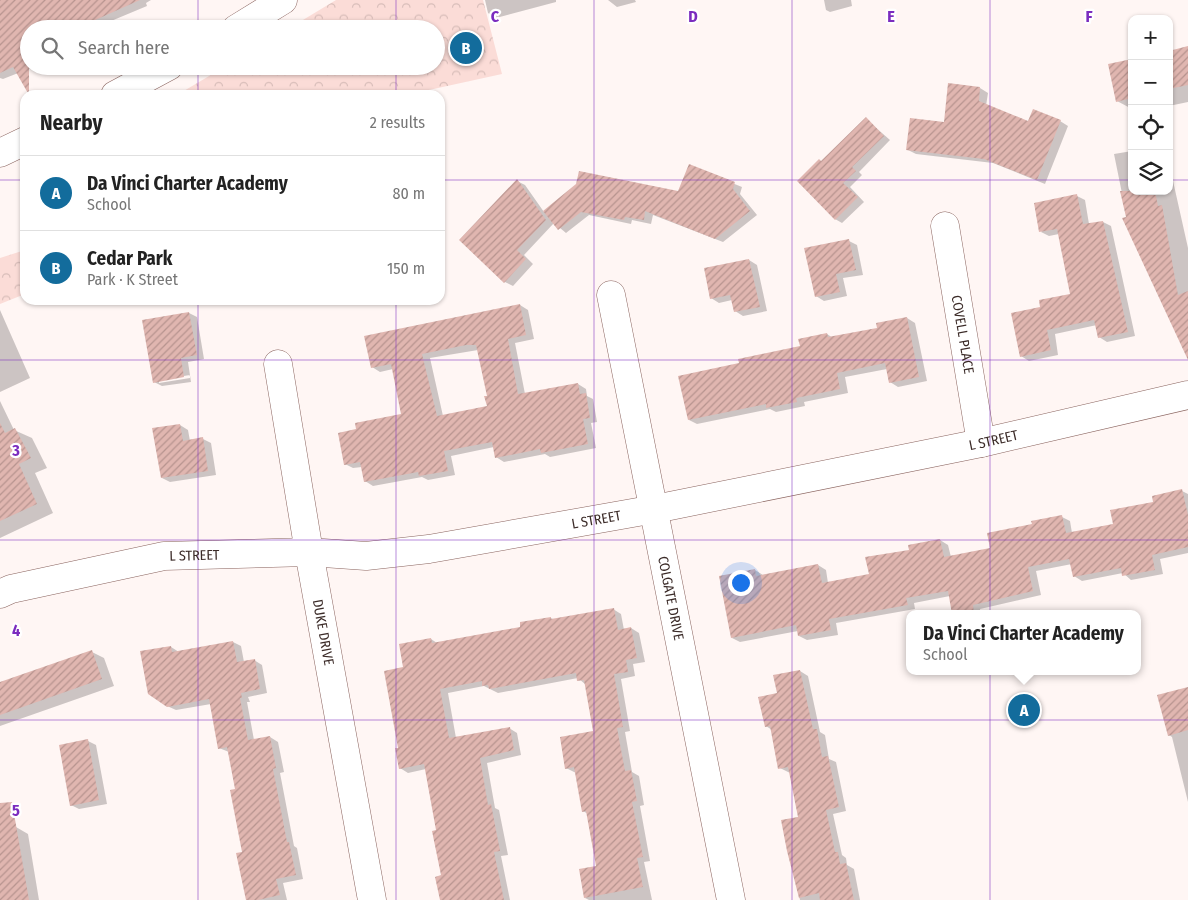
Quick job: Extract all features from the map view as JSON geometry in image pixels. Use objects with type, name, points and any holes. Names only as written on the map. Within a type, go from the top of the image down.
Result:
[{"type":"street","points":[[251,20],[283,0]]},
{"type":"street","points":[[124,90],[152,75]]},
{"type":"street","points":[[0,153],[20,143]]},
{"type":"street","name":"COVELL PLACE","points":[[945,226],[981,443]]},
{"type":"street","name":"COLGATE DRIVE","points":[[611,295],[655,509],[731,900]]},
{"type":"street","name":"DUKE DRIVE","points":[[278,364],[308,552],[372,900]]},
{"type":"street","name":"L STREET","points":[[0,594],[95,569],[164,556],[308,552],[366,556],[429,549],[655,509],[981,443],[1188,396]]},
{"type":"green space","points":[[336,0],[483,0],[502,74],[429,90],[185,90],[211,75],[445,75],[445,20],[303,20]]},
{"type":"green space","points":[[20,252],[20,296],[0,304],[0,258]]},
{"type":"building","points":[[0,0],[140,0],[95,20],[20,20],[20,75],[29,75],[29,90],[26,90],[13,67],[0,73]]},
{"type":"building","points":[[1188,46],[1188,85],[1173,88],[1173,60],[1173,50]]},
{"type":"building","points":[[1128,60],[1128,99],[1116,102],[1108,64]]},
{"type":"building","points":[[948,83],[980,87],[979,101],[1028,121],[1033,109],[1061,120],[1037,180],[984,159],[906,150],[910,118],[944,122]]},
{"type":"building","points":[[866,117],[884,136],[852,167],[856,171],[843,183],[858,197],[835,220],[797,181],[819,159],[821,161]]},
{"type":"building","points":[[689,164],[735,182],[733,189],[750,211],[715,239],[645,211],[644,220],[625,217],[624,220],[581,212],[558,230],[543,211],[576,184],[579,171],[678,191]]},
{"type":"building","points":[[517,179],[546,220],[517,250],[526,259],[504,283],[459,240]]},
{"type":"building","points":[[1120,191],[1128,191],[1128,195],[1156,195],[1158,206],[1162,205],[1178,295],[1188,291],[1188,360],[1122,218],[1126,217]]},
{"type":"building","points":[[1077,194],[1083,224],[1103,221],[1128,332],[1098,338],[1094,320],[1047,330],[1051,350],[1020,357],[1011,313],[1040,307],[1039,300],[1070,294],[1057,229],[1039,232],[1034,203]]},
{"type":"building","points":[[849,239],[856,270],[836,274],[840,292],[815,297],[804,248]]},
{"type":"building","points":[[749,259],[760,307],[734,312],[730,295],[710,299],[704,268]]},
{"type":"building","points":[[520,304],[526,335],[508,339],[518,394],[578,383],[580,394],[586,393],[590,418],[583,419],[588,444],[541,453],[540,449],[495,458],[492,442],[444,451],[448,471],[419,476],[418,472],[364,482],[360,462],[344,465],[338,433],[356,429],[355,423],[401,414],[391,364],[371,368],[364,336]],"holes":[[[466,345],[476,345],[487,396],[484,396],[487,406],[437,416],[422,354]]]},
{"type":"building","points":[[189,312],[197,355],[181,358],[184,377],[153,383],[142,320]]},
{"type":"building","points":[[907,317],[919,377],[889,383],[885,363],[837,373],[840,389],[796,398],[797,402],[766,408],[766,404],[688,420],[678,376],[739,363],[738,359],[800,346],[798,339],[827,333],[828,337],[877,328],[876,323]]},
{"type":"building","points":[[0,423],[5,433],[15,428],[31,458],[19,464],[37,504],[0,521]]},
{"type":"building","points":[[180,424],[183,441],[203,437],[208,471],[161,478],[152,428]]},
{"type":"building","points":[[1182,489],[1188,515],[1188,547],[1152,555],[1155,570],[1122,576],[1121,568],[1073,577],[1069,559],[1028,567],[1033,591],[973,605],[974,610],[951,610],[948,591],[906,598],[908,605],[829,619],[831,630],[798,636],[796,625],[731,638],[719,576],[755,569],[756,576],[818,564],[822,583],[869,574],[865,557],[909,550],[908,545],[940,539],[944,557],[990,548],[987,533],[1032,524],[1031,521],[1062,515],[1066,533],[1113,524],[1110,510],[1153,502],[1152,496]]},
{"type":"building","points":[[614,608],[618,630],[631,627],[637,658],[626,660],[628,672],[614,674],[623,727],[617,728],[625,771],[631,770],[637,801],[632,802],[643,857],[637,858],[643,887],[584,898],[579,869],[596,866],[586,811],[582,812],[574,767],[565,769],[560,737],[593,731],[584,680],[577,681],[576,673],[489,689],[488,685],[482,686],[482,681],[440,689],[449,738],[510,727],[514,750],[480,758],[488,805],[491,804],[500,851],[494,852],[504,900],[440,900],[435,877],[441,875],[432,831],[436,830],[424,764],[399,769],[395,748],[398,748],[384,671],[403,667],[399,644],[431,638],[432,643],[520,627],[520,622],[551,617],[551,619]]},
{"type":"building","points":[[233,641],[237,662],[255,659],[260,689],[241,693],[242,698],[240,698],[248,740],[270,736],[276,768],[273,769],[287,842],[289,842],[296,875],[276,879],[280,895],[258,900],[246,900],[236,853],[242,852],[230,790],[235,789],[227,747],[218,749],[209,699],[167,707],[148,694],[140,651],[171,646],[172,652]]},
{"type":"building","points":[[92,650],[102,679],[0,715],[0,682]]},
{"type":"building","points":[[800,670],[813,729],[817,729],[822,757],[828,756],[839,807],[826,810],[835,852],[838,852],[840,864],[846,863],[854,900],[820,900],[819,893],[799,898],[787,851],[781,820],[798,817],[788,767],[778,769],[770,726],[765,727],[758,697],[777,693],[773,675]]},
{"type":"building","points":[[1188,687],[1188,730],[1168,736],[1157,695]]},
{"type":"building","points":[[88,739],[99,800],[70,806],[59,745]]},
{"type":"building","points":[[12,802],[29,900],[0,900],[0,803]]},
{"type":"place","name":"Cedar Park","points":[[466,48]]},
{"type":"place","name":"Da Vinci Charter Academy","points":[[1024,710]]}]
